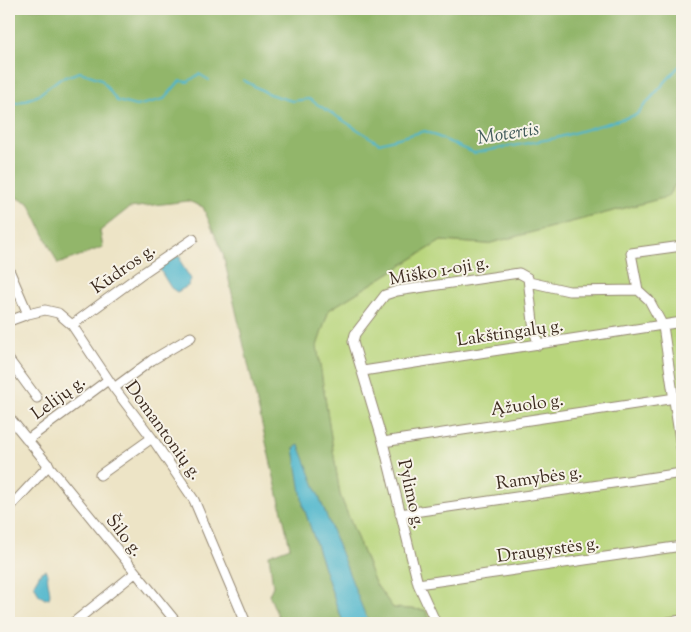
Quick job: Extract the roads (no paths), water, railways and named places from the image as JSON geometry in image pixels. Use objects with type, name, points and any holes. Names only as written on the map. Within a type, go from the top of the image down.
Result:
[{"type":"street","name":"Kūdros g.","points":[[72,325],[140,275],[194,239]]},
{"type":"street","points":[[682,246],[632,253],[638,290],[649,300],[663,326],[679,398],[682,454]]},
{"type":"street","points":[[9,270],[28,314]]},
{"type":"street","name":"Miško 1-oji g.","points":[[362,371],[353,342],[355,334],[385,295],[397,291],[519,273],[527,279],[569,292],[638,290]]},
{"type":"street","points":[[527,279],[534,331],[539,345]]},
{"type":"street","name":"Domantonių g.","points":[[9,321],[46,310],[58,313],[72,325],[111,384],[152,438],[194,500],[246,623]]},
{"type":"street","name":"Lakštingalų g.","points":[[362,371],[682,322]]},
{"type":"street","name":"Lelijų g.","points":[[28,440],[111,384],[190,337]]},
{"type":"street","points":[[9,360],[37,398]]},
{"type":"street","name":"Pylimo g.","points":[[362,371],[383,442],[418,584],[436,623]]},
{"type":"street","name":"Ąžuolo g.","points":[[383,442],[679,398]]},
{"type":"street","name":"Šilo g.","points":[[9,417],[177,623]]},
{"type":"street","points":[[100,475],[152,438]]},
{"type":"street","points":[[9,508],[49,465]]},
{"type":"street","name":"Ramybės g.","points":[[400,514],[682,473]]},
{"type":"street","name":"Draugystės g.","points":[[418,584],[682,546]]},
{"type":"street","points":[[73,623],[135,573]]},
{"type":"street","points":[[661,623],[682,620]]},
{"type":"water","points":[[177,256],[180,257],[182,265],[191,279],[188,286],[177,292],[171,288],[160,270],[163,265]]},
{"type":"water","points":[[299,445],[370,623],[344,623],[338,610],[303,505],[294,448]]},
{"type":"water","points":[[45,570],[48,574],[50,593],[49,598],[45,599],[39,595],[34,584],[41,572]]},
{"type":"waterway","name":"Motertis","points":[[243,80],[269,94],[292,101],[309,99],[379,143],[425,131],[474,153],[556,138],[636,115],[682,63]]},
{"type":"waterway","name":"Motertis","points":[[9,101],[17,103],[37,96],[59,79],[80,72],[101,79],[117,101],[136,106],[164,99],[180,81],[188,82],[199,74],[209,80]]}]
